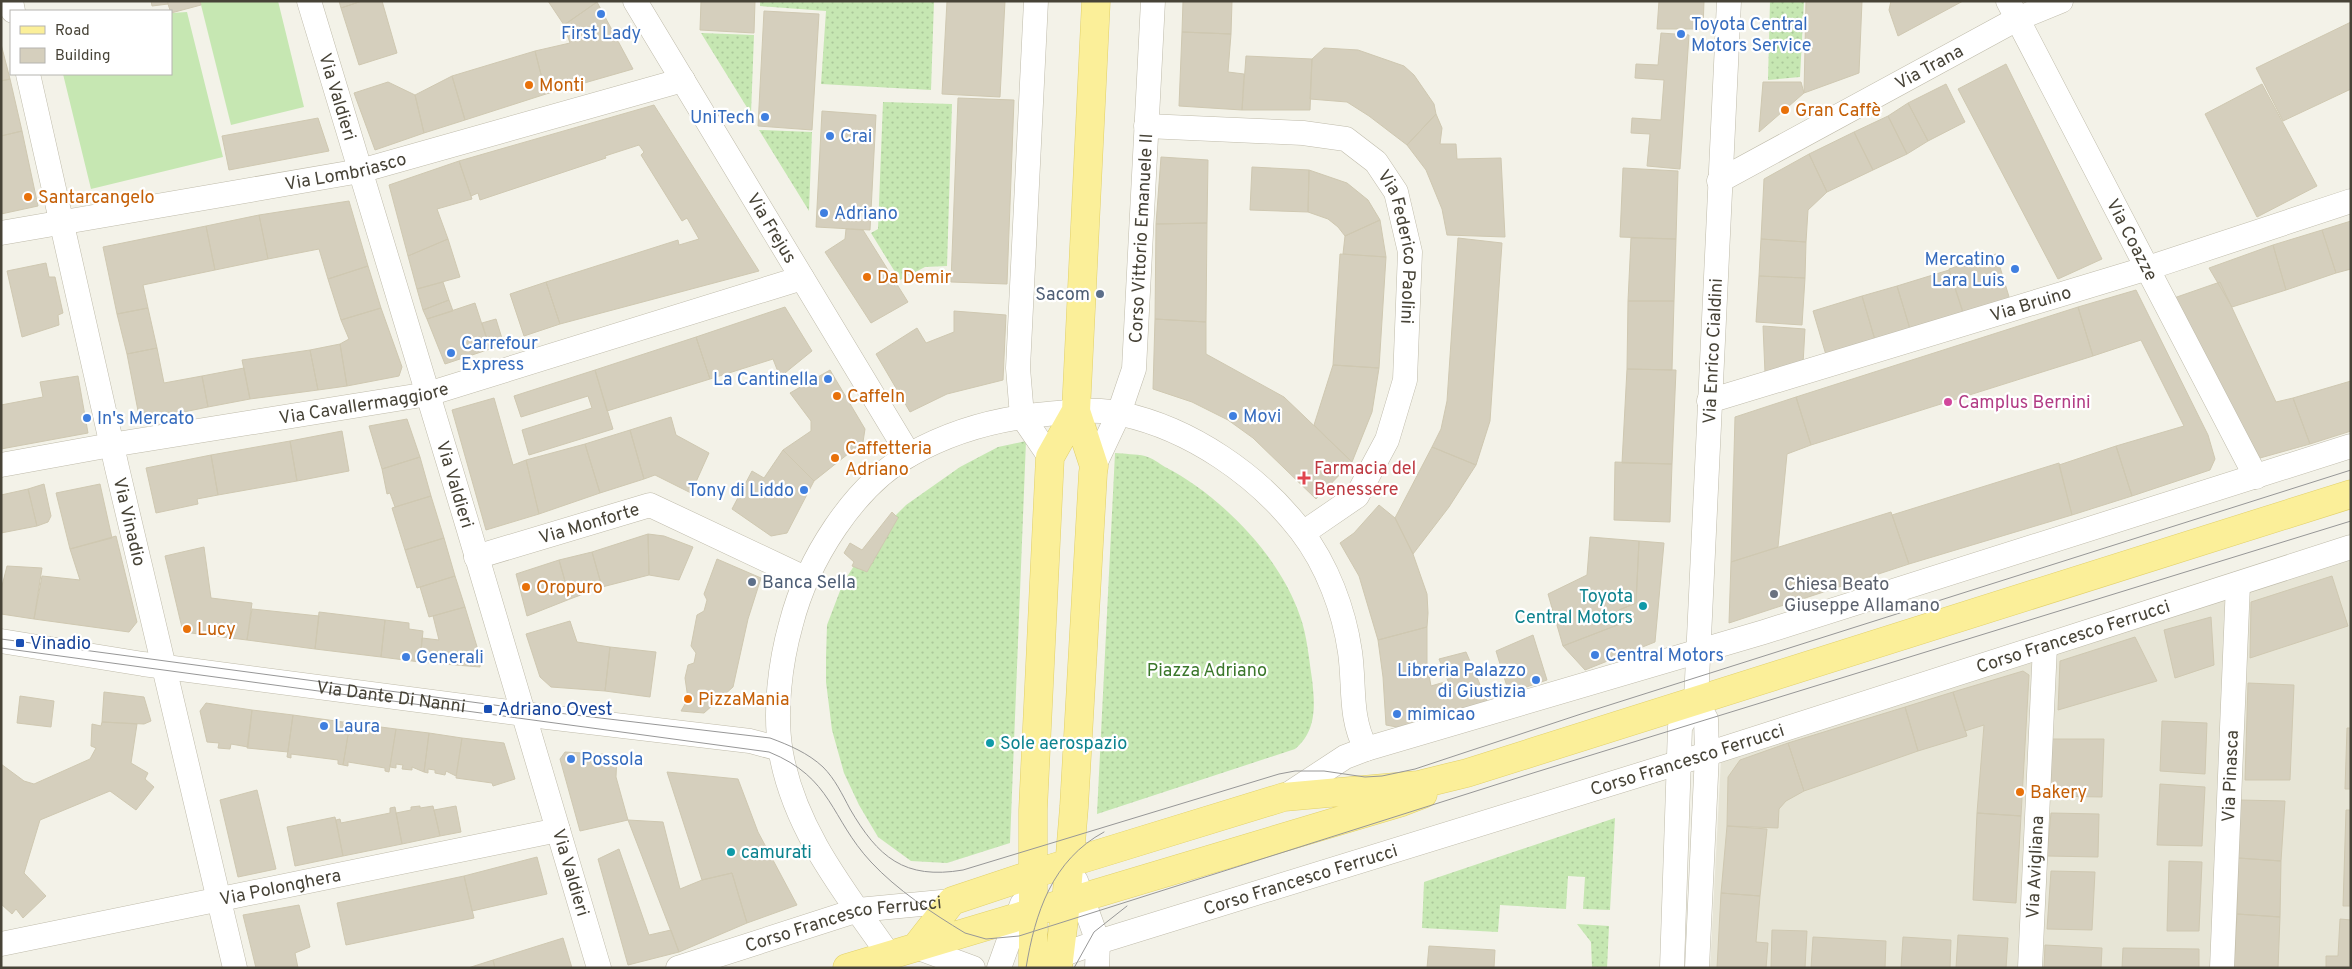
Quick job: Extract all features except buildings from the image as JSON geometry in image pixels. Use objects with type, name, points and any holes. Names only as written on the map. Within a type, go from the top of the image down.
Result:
[{"type":"main road","name":"Corso Vittorio Emanuele II","points":[[1041,965],[1074,901],[1070,863],[1094,466],[1076,411],[1096,1]]},
{"type":"main road","name":"Corso Vittorio Emanuele II","points":[[1041,965],[1024,916],[1033,874],[1033,810],[1050,457],[1076,411]]},
{"type":"main road","name":"Corso Francesco Ferrucci","points":[[916,947],[952,901],[1033,874],[1284,797],[1418,785],[1467,773],[2351,494]]},
{"type":"main road","name":"Corso Francesco Ferrucci","points":[[847,968],[1402,802],[1467,773]]},
{"type":"street","name":"Via Valdieri","points":[[309,1],[525,714],[599,968]]},
{"type":"street","name":"Via Frejus","points":[[635,1],[909,455]]},
{"type":"street","points":[[1036,1],[1018,368],[1022,416],[1050,457]]},
{"type":"street","name":"Corso Vittorio Emanuele II","points":[[1094,466],[1119,413],[1134,369],[1153,1]]},
{"type":"street","name":"Via Enrico Cialdini","points":[[1696,701],[1729,1]]},
{"type":"street","name":"Via Trana","points":[[1719,182],[2013,10],[2061,1]]},
{"type":"street","name":"Via Coazze","points":[[2013,10],[2256,478]]},
{"type":"street","name":"Via Vinadio","points":[[28,75],[111,445],[235,968]]},
{"type":"street","name":"Via Lombriasco","points":[[1,234],[62,221],[360,171],[683,80]]},
{"type":"street","name":"Via Federico Paolini","points":[[1146,126],[1303,133],[1346,139],[1376,162],[1396,192],[1410,252],[1405,380],[1387,440],[1357,496],[1303,533]]},
{"type":"street","name":"Via Bruino","points":[[1709,401],[2148,268],[2351,201]]},
{"type":"street","name":"Via Cavallermaggiore","points":[[1,465],[111,445],[428,394],[802,278]]},
{"type":"street","points":[[889,955],[814,844],[800,817],[780,750],[780,667],[794,611],[821,549],[868,488],[909,455],[948,436],[996,421],[1022,416],[1076,411],[1119,413],[1153,422],[1184,436],[1248,476],[1303,533],[1329,580],[1342,615],[1350,652],[1356,730],[1366,749]]},
{"type":"street","name":"Corso Francesco Ferrucci","points":[[1284,797],[1345,756],[1366,749],[1764,632],[2256,478],[2351,446]]},
{"type":"street","name":"Via Monforte","points":[[476,556],[650,505],[807,579]]},
{"type":"street","name":"Corso Francesco Ferrucci","points":[[1041,965],[1098,942],[1707,754],[2351,547]]},
{"type":"street","name":"Via Pinasca","points":[[2222,968],[2238,584]]},
{"type":"street","name":"Via Dante Di Nanni","points":[[1,641],[525,714],[750,741],[780,750]]},
{"type":"street","name":"Via Avigliana","points":[[2030,968],[2045,646]]},
{"type":"street","points":[[1696,701],[1706,719],[1707,754],[1697,968]]},
{"type":"street","points":[[1672,968],[1680,728],[1696,701]]},
{"type":"street","name":"Via Polonghera","points":[[1,944],[558,830]]},
{"type":"street","name":"Corso Francesco Ferrucci","points":[[678,968],[858,910],[952,901]]},
{"type":"street","name":"Corso Vittorio Emanuele II","points":[[1074,901],[1098,942],[1097,968]]},
{"type":"street","name":"Corso Vittorio Emanuele II","points":[[999,968],[1024,916]]},
{"type":"street","points":[[916,947],[973,968]]},
{"type":"shaded area","points":[[2351,559],[2351,968],[1710,968],[1721,760]]},
{"type":"green space","points":[[200,1],[278,1],[304,107],[231,125]]},
{"type":"green space","points":[[760,1],[934,1],[931,90],[821,84],[826,11],[760,6]]},
{"type":"green space","points":[[1770,1],[1804,1],[1800,77],[1768,80]]},
{"type":"green space","points":[[187,12],[223,157],[91,189],[63,75],[172,75],[172,13]]},
{"type":"green space","points":[[701,33],[754,35],[751,114]]},
{"type":"green space","points":[[883,102],[952,104],[947,266],[925,267],[900,280],[871,233],[878,229]]},
{"type":"green space","points":[[759,130],[812,132],[809,211]]},
{"type":"green space","points":[[1026,441],[1010,843],[947,863],[911,861],[878,837],[859,805],[844,773],[832,730],[826,682],[827,625],[843,583],[870,541],[906,505],[960,467],[998,447]]},
{"type":"green space","name":"Piazza Adriano","points":[[1115,453],[1148,457],[1186,479],[1227,511],[1263,550],[1291,594],[1300,616],[1308,647],[1314,708],[1311,726],[1302,742],[1295,749],[1097,814]]},
{"type":"green space","points":[[1615,818],[1610,910],[1583,909],[1585,877],[1568,876],[1566,909],[1500,905],[1498,932],[1422,928],[1424,882]]},
{"type":"green space","points":[[1577,924],[1609,926],[1607,968],[1592,968],[1591,942]]},
{"type":"tram line","points":[[1,639],[524,709],[770,738],[798,750],[823,767],[835,782],[860,826],[883,852],[909,868],[942,872],[963,870],[1279,774],[1295,771],[1324,771],[1365,777],[1382,776],[1415,769],[1581,714],[2351,470]]},
{"type":"tram line","points":[[1,648],[769,752],[790,762],[819,787],[857,846],[892,882],[928,909],[965,933],[986,939],[1019,936],[1533,773],[2351,521]]},
{"type":"tram line","points":[[1026,968],[1035,927],[1049,890],[1071,857],[1104,832]]},
{"type":"tram line","points":[[1074,968],[1094,932],[1127,906]]},
{"type":"place","name":"First Lady","points":[[601,14]]},
{"type":"place","name":"Toyota Central Motors Service","points":[[1681,34]]},
{"type":"place","name":"Monti","points":[[529,85]]},
{"type":"place","name":"Gran Caffè","points":[[1785,110]]},
{"type":"place","name":"UniTech","points":[[765,117]]},
{"type":"place","name":"Crai","points":[[830,136]]},
{"type":"place","name":"Santarcangelo","points":[[28,197]]},
{"type":"place","name":"Adriano","points":[[824,213]]},
{"type":"place","name":"Mercatino Lara Luis","points":[[2015,269]]},
{"type":"place","name":"Da Demir","points":[[867,277]]},
{"type":"place","name":"Sacom","points":[[1100,294]]},
{"type":"place","name":"Carrefour Express","points":[[451,353]]},
{"type":"place","name":"La Cantinella","points":[[828,379]]},
{"type":"place","name":"CaffeIn","points":[[837,396]]},
{"type":"place","name":"Camplus Bernini","points":[[1948,402]]},
{"type":"place","name":"Movi","points":[[1233,416]]},
{"type":"place","name":"In's Mercato","points":[[87,418]]},
{"type":"place","name":"Caffetteria Adriano","points":[[835,458]]},
{"type":"place","name":"Farmacia del Benessere","points":[[1304,478]]},
{"type":"place","name":"Tony di Liddo","points":[[804,490]]},
{"type":"place","name":"Banca Sella","points":[[752,582]]},
{"type":"place","name":"Oropuro","points":[[526,587]]},
{"type":"place","name":"Chiesa Beato Giuseppe Allamano","points":[[1774,594]]},
{"type":"place","name":"Toyota Central Motors","points":[[1643,606]]},
{"type":"place","name":"Lucy","points":[[187,629]]},
{"type":"place","name":"Vinadio","points":[[20,643]]},
{"type":"place","name":"Central Motors","points":[[1595,655]]},
{"type":"place","name":"Generali","points":[[406,657]]},
{"type":"place","name":"Libreria Palazzo di Giustizia","points":[[1536,680]]},
{"type":"place","name":"PizzaMania","points":[[688,699]]},
{"type":"place","name":"Adriano Ovest","points":[[488,709]]},
{"type":"place","name":"mimicao","points":[[1397,714]]},
{"type":"place","name":"Laura","points":[[324,726]]},
{"type":"place","name":"Sole aerospazio","points":[[990,743]]},
{"type":"place","name":"Possola","points":[[571,759]]},
{"type":"place","name":"Bakery","points":[[2020,792]]},
{"type":"place","name":"camurati","points":[[731,852]]}]
